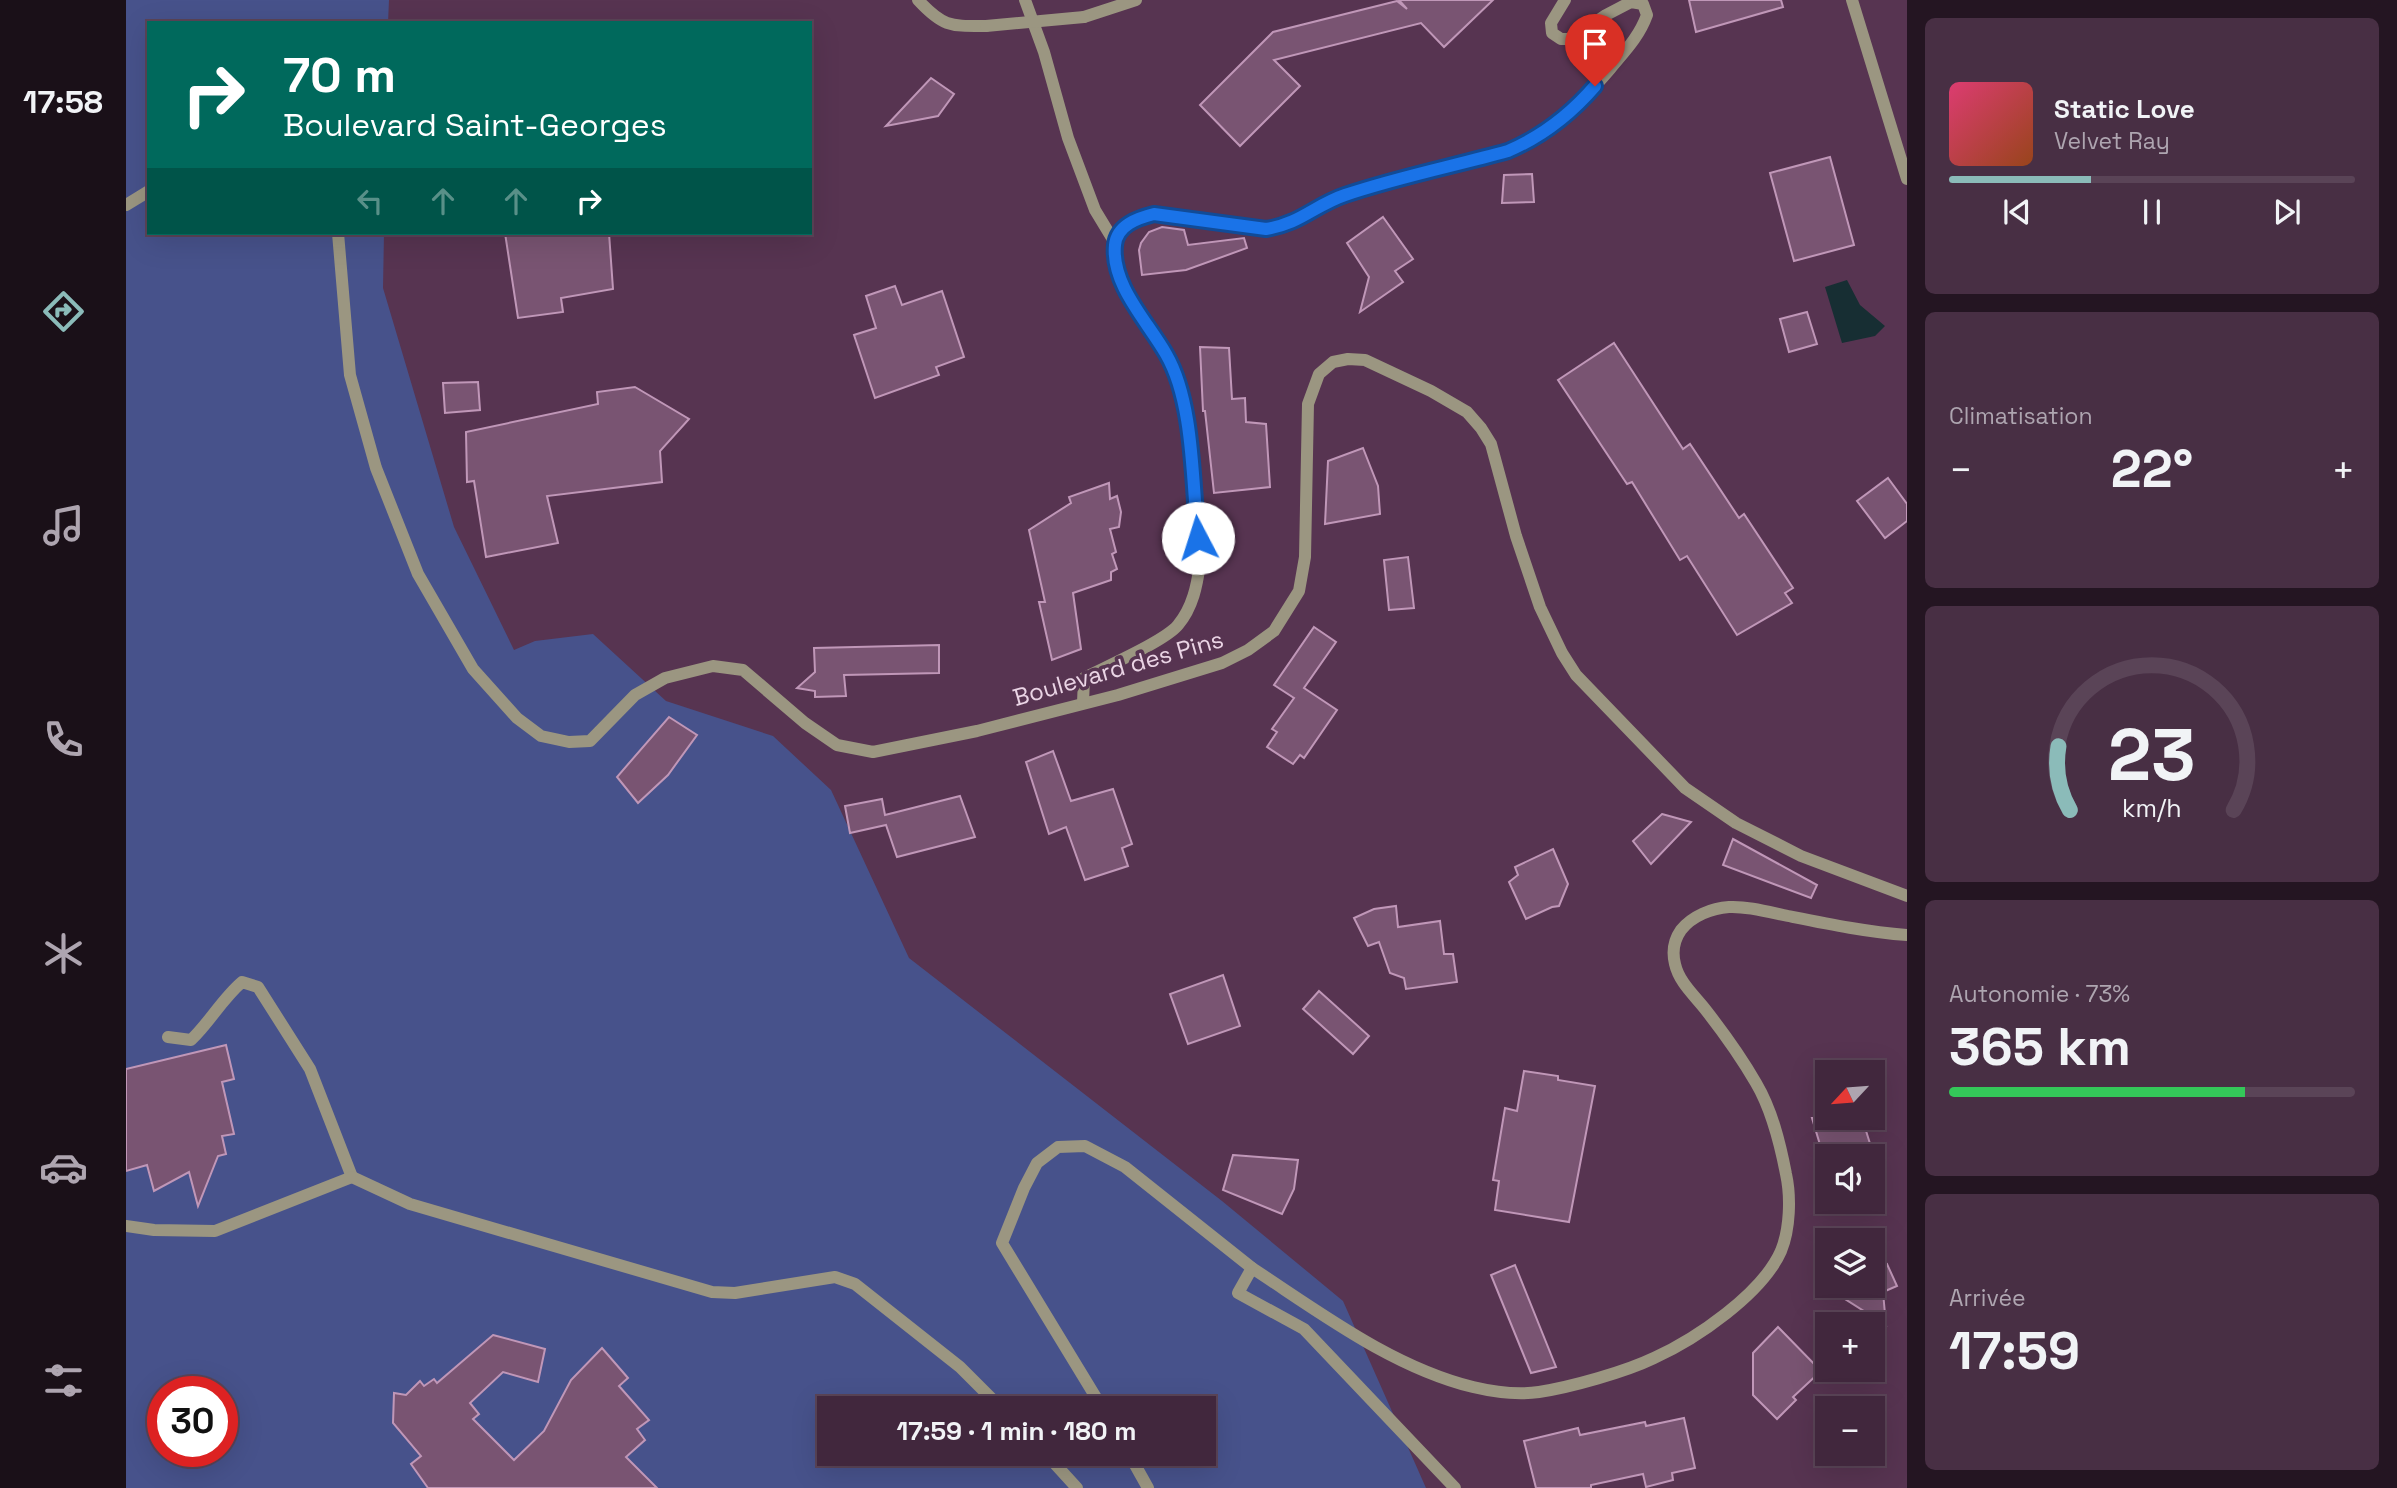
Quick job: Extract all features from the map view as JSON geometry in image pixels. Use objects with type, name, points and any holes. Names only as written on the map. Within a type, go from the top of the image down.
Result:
[{"type":"street","points":[[918,0],[936,19],[955,26],[986,26],[1084,17],[1136,0]]},
{"type":"street","points":[[1025,0],[1044,52],[1072,150],[1095,210],[1115,243],[1117,265],[1128,293],[1138,315],[1166,354],[1178,379],[1186,407],[1200,564],[1197,587],[1189,608],[1177,626],[1084,678],[1083,703]]},
{"type":"street","points":[[1115,243],[1123,227],[1139,218],[1154,214],[1266,229],[1281,227],[1342,195],[1508,151],[1531,141],[1579,104],[1641,33],[1647,15],[1643,4],[1631,2],[1571,39],[1561,39],[1552,33],[1551,23],[1565,0]]},
{"type":"street","points":[[1852,0],[1907,179]]},
{"type":"street","points":[[126,205],[147,192]]},
{"type":"street","name":"Boulevard des Pins","points":[[338,235],[350,375],[380,480],[418,574],[473,669],[517,718],[541,736],[569,742],[590,741],[635,695],[665,678],[713,666],[743,670],[804,723],[836,745],[873,752],[977,731],[1118,695],[1222,663],[1248,650],[1273,631],[1299,591],[1305,557],[1308,404],[1312,388],[1319,374],[1333,362],[1365,360],[1431,391],[1467,412],[1481,428],[1491,444],[1516,536],[1540,607],[1562,653],[1576,675],[1685,788],[1736,823],[1801,856],[1907,896]]},
{"type":"street","points":[[1095,1396],[1002,1243],[1037,1163],[1058,1147],[1085,1146],[1125,1167],[1252,1268],[1382,1349],[1437,1376],[1508,1393],[1538,1392],[1606,1375],[1654,1358],[1731,1310],[1755,1288],[1782,1250],[1788,1213],[1787,1178],[1776,1130],[1757,1085],[1725,1036],[1681,980],[1675,965],[1674,945],[1681,930],[1695,918],[1729,907],[1874,933],[1907,935]]},
{"type":"street","points":[[168,1037],[191,1040],[206,1027],[227,996],[242,982],[258,987],[310,1069],[352,1177],[410,1204],[712,1292],[735,1293],[835,1277],[855,1284],[960,1367],[989,1396]]},
{"type":"street","points":[[126,1226],[154,1230],[215,1231],[352,1177]]},
{"type":"street","points":[[1252,1268],[1238,1293],[1304,1329],[1455,1488]]},
{"type":"street","points":[[1057,1466],[1077,1488]]},
{"type":"street","points":[[1136,1466],[1149,1488]]},
{"type":"shaded area","points":[[126,0],[389,0],[388,21],[147,21],[147,235],[384,235],[383,288],[454,527],[514,650],[535,641],[593,634],[666,701],[773,736],[831,790],[909,958],[1222,1201],[1343,1301],[1426,1488],[126,1488]]},
{"type":"shaded area","points":[[1847,280],[1860,305],[1885,326],[1875,336],[1842,343],[1825,287]]},
{"type":"building","points":[[1399,0],[1493,0],[1444,47],[1421,23],[1274,60],[1300,86],[1240,146],[1200,105],[1273,32],[1397,1],[1407,9]]},
{"type":"building","points":[[1689,0],[1781,0],[1783,7],[1696,32]]},
{"type":"building","points":[[931,78],[954,94],[938,116],[886,126]]},
{"type":"building","points":[[1830,157],[1854,245],[1794,261],[1770,173]]},
{"type":"building","points":[[1532,174],[1534,202],[1502,203],[1504,175]]},
{"type":"building","points":[[1383,217],[1413,259],[1395,271],[1403,282],[1360,312],[1369,277],[1347,243]]},
{"type":"building","points":[[1162,227],[1184,230],[1188,245],[1244,238],[1247,248],[1186,270],[1142,275],[1139,250],[1141,243],[1149,232]]},
{"type":"building","points":[[505,235],[609,235],[613,289],[561,298],[563,312],[518,318]]},
{"type":"building","points":[[895,286],[902,305],[942,291],[964,357],[936,367],[939,375],[875,398],[854,335],[876,328],[866,296]]},
{"type":"building","points":[[1807,312],[1817,344],[1789,352],[1780,319]]},
{"type":"building","points":[[1614,343],[1683,449],[1690,444],[1739,518],[1744,514],[1793,588],[1785,593],[1792,603],[1737,635],[1687,556],[1680,560],[1632,482],[1627,484],[1558,380]]},
{"type":"building","points":[[1200,347],[1229,348],[1232,399],[1245,398],[1246,422],[1266,424],[1270,487],[1214,493],[1203,411]]},
{"type":"building","points":[[478,382],[480,410],[445,413],[443,383]]},
{"type":"building","points":[[635,387],[689,419],[660,451],[662,482],[547,496],[558,543],[486,557],[474,481],[467,482],[466,432],[598,404],[597,392]]},
{"type":"building","points":[[1363,448],[1378,486],[1380,514],[1325,524],[1328,461]]},
{"type":"building","points":[[1888,478],[1907,504],[1907,521],[1885,538],[1857,501]]},
{"type":"building","points":[[1109,483],[1110,499],[1117,496],[1121,512],[1119,527],[1110,529],[1116,552],[1112,554],[1117,569],[1111,572],[1111,580],[1073,593],[1081,649],[1052,660],[1039,602],[1045,602],[1029,530],[1071,503],[1069,497]]},
{"type":"building","points":[[1408,557],[1414,608],[1389,610],[1384,560]]},
{"type":"building","points":[[1314,627],[1336,642],[1304,688],[1337,710],[1304,758],[1300,755],[1293,764],[1267,747],[1277,732],[1272,729],[1294,698],[1274,685]]},
{"type":"building","points":[[939,645],[939,673],[844,675],[846,696],[815,697],[815,691],[797,688],[815,672],[814,648]]},
{"type":"building","points":[[669,717],[697,735],[668,775],[638,803],[617,777]]},
{"type":"building","points":[[1053,751],[1071,801],[1113,789],[1132,844],[1122,848],[1128,866],[1085,880],[1066,827],[1049,834],[1026,762]]},
{"type":"building","points":[[960,796],[975,837],[897,857],[886,825],[850,833],[845,806],[882,799],[885,815]]},
{"type":"building","points":[[1662,814],[1691,822],[1651,864],[1633,841]]},
{"type":"building","points":[[1733,839],[1817,885],[1811,898],[1723,865]]},
{"type":"building","points":[[1553,849],[1568,884],[1559,906],[1526,919],[1509,882],[1518,875],[1515,867]]},
{"type":"building","points":[[1396,906],[1398,927],[1440,921],[1444,954],[1453,954],[1457,982],[1406,989],[1404,978],[1390,973],[1379,942],[1368,946],[1354,918],[1374,909]]},
{"type":"building","points":[[1223,975],[1240,1026],[1188,1044],[1170,994]]},
{"type":"building","points":[[1319,991],[1369,1036],[1353,1054],[1303,1009]]},
{"type":"building","points":[[226,1045],[234,1079],[222,1082],[234,1134],[222,1136],[226,1154],[218,1156],[198,1206],[189,1172],[154,1191],[147,1165],[126,1171],[126,1069]]},
{"type":"building","points":[[1524,1071],[1558,1076],[1558,1080],[1595,1086],[1569,1222],[1495,1210],[1499,1181],[1493,1180],[1505,1108],[1517,1111]]},
{"type":"building","points":[[1816,1130],[1866,1130],[1870,1144],[1820,1144]]},
{"type":"building","points":[[1233,1155],[1298,1160],[1294,1189],[1282,1214],[1223,1190]]},
{"type":"building","points":[[1887,1264],[1897,1286],[1885,1291],[1885,1265]]},
{"type":"building","points":[[1515,1265],[1556,1367],[1531,1373],[1491,1275]]},
{"type":"building","points":[[1843,1298],[1884,1298],[1885,1312],[1866,1312]]},
{"type":"building","points":[[1778,1327],[1815,1365],[1815,1377],[1793,1397],[1796,1400],[1777,1419],[1753,1395],[1753,1353]]},
{"type":"building","points":[[493,1335],[545,1349],[538,1382],[503,1372],[470,1403],[479,1414],[473,1419],[514,1460],[544,1431],[571,1380],[602,1348],[628,1378],[619,1386],[649,1420],[637,1429],[645,1440],[626,1457],[657,1488],[428,1488],[411,1464],[421,1456],[393,1423],[394,1393],[406,1395],[420,1381],[424,1386],[434,1379],[437,1383]]},
{"type":"building","points":[[1684,1418],[1695,1468],[1672,1473],[1673,1480],[1646,1487],[1643,1474],[1591,1485],[1591,1488],[1536,1488],[1524,1441],[1578,1428],[1580,1435],[1645,1422],[1646,1426]]},
{"type":"route","points":[[1198,538],[1186,407],[1178,379],[1166,354],[1138,315],[1117,265],[1115,243],[1123,227],[1139,218],[1154,214],[1266,229],[1281,227],[1342,195],[1508,151],[1531,141],[1579,104],[1595,86]]}]
